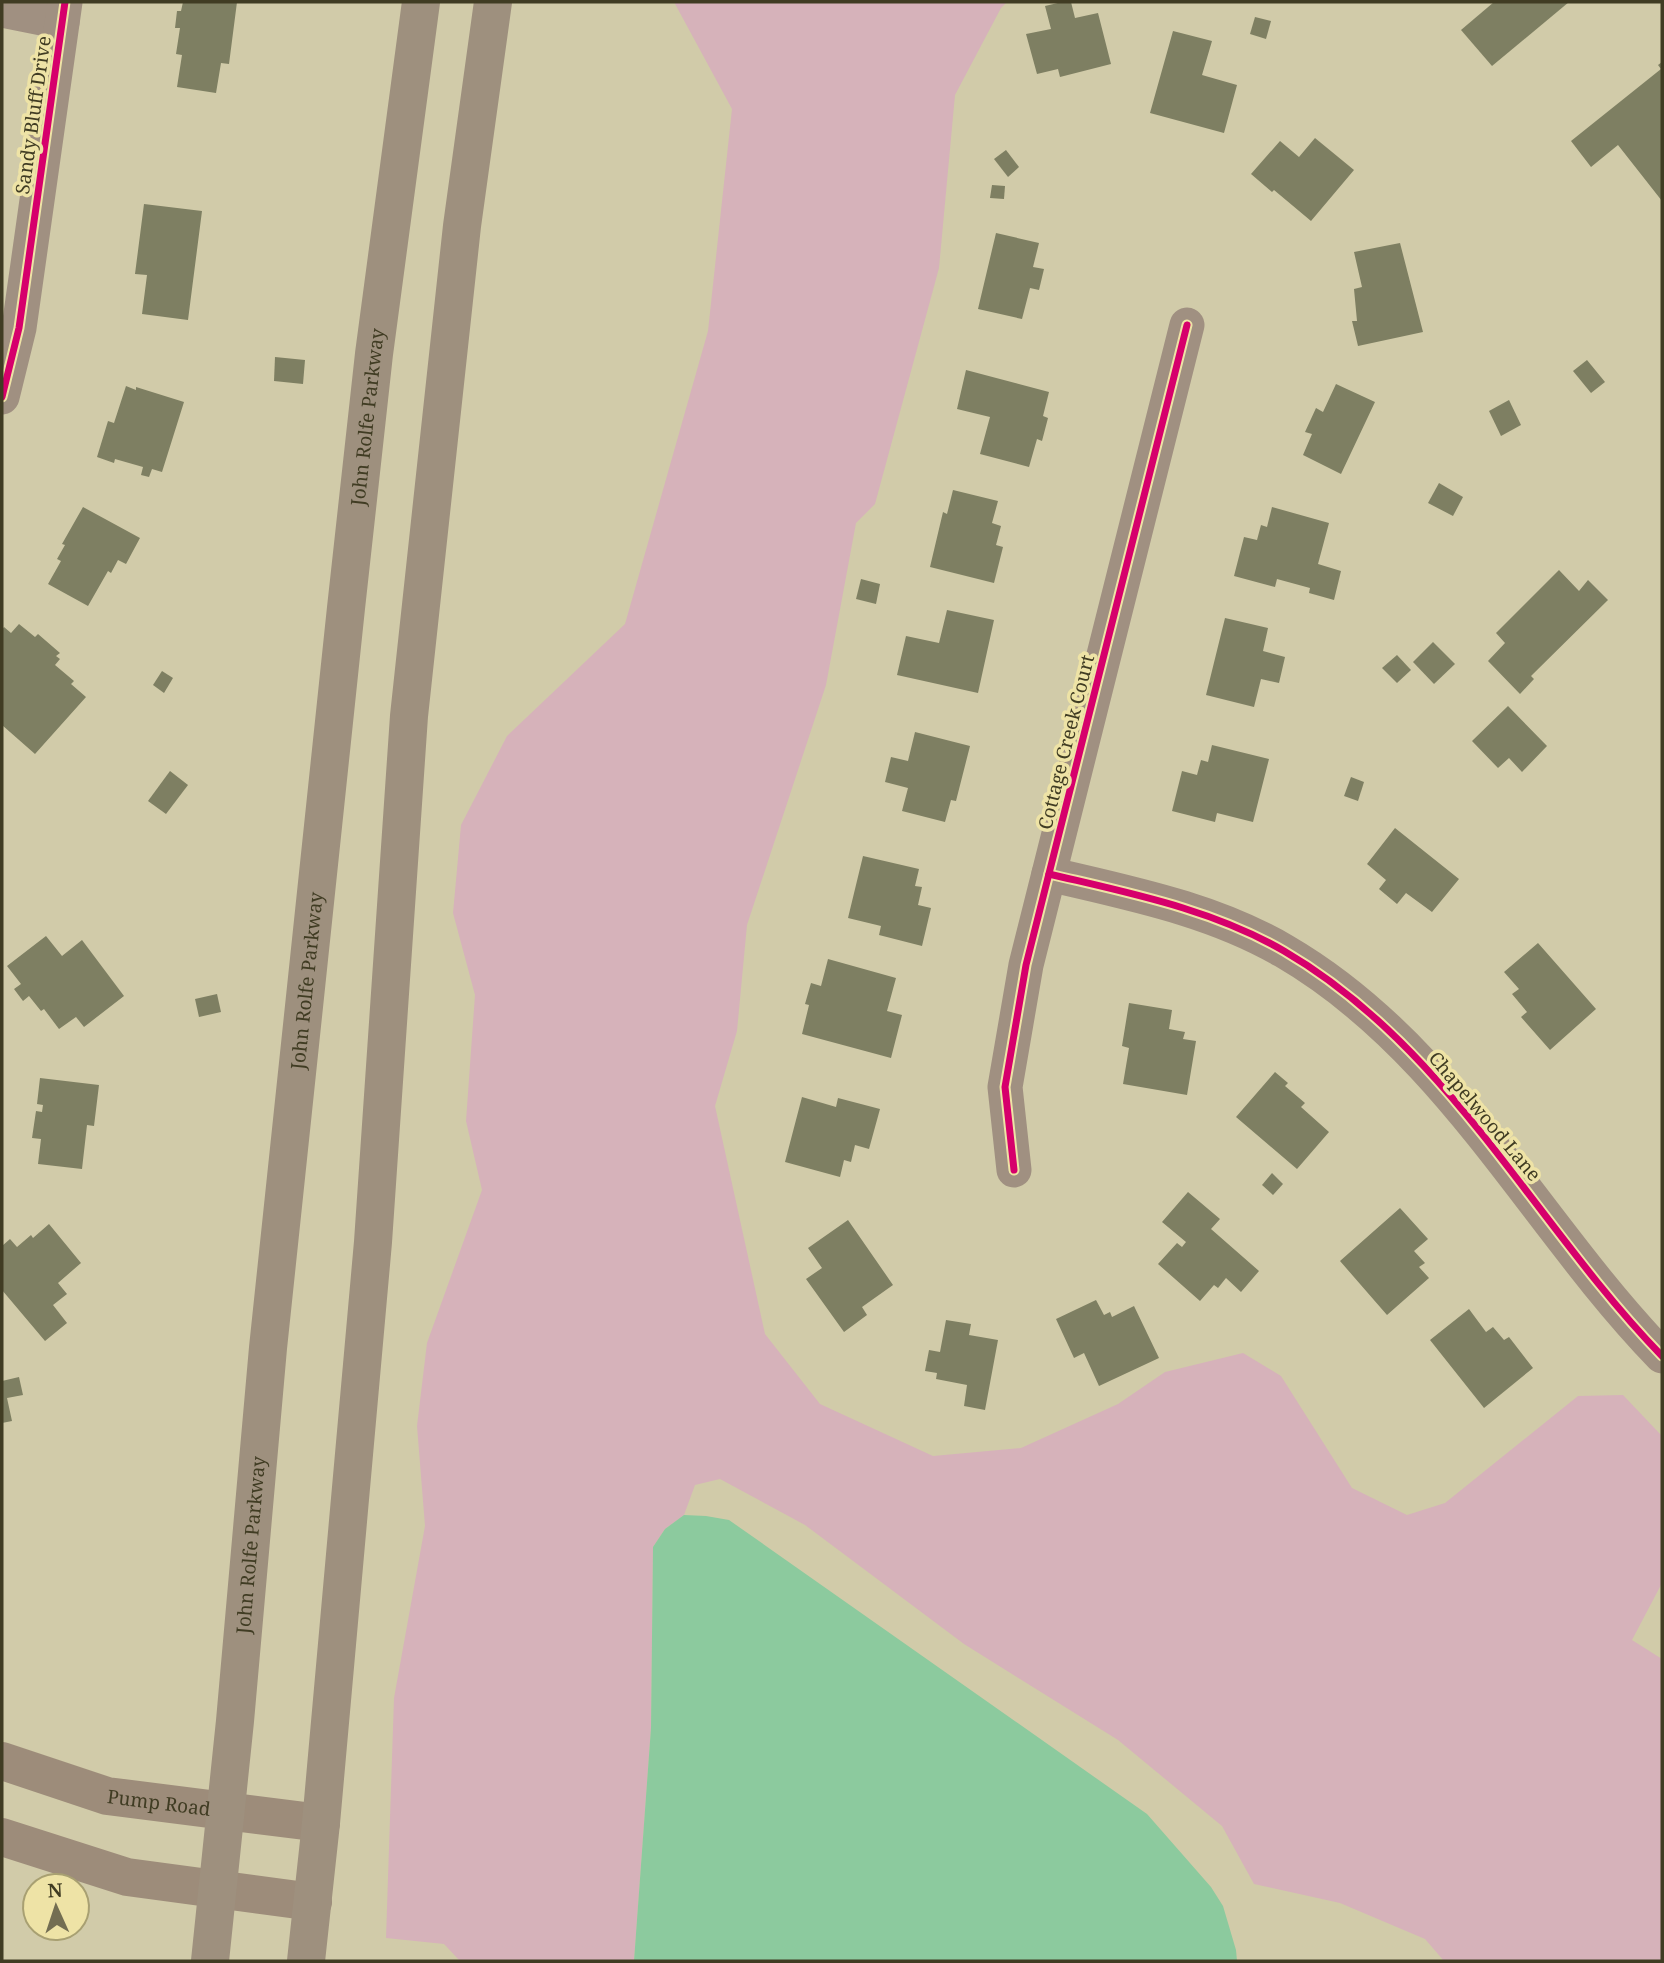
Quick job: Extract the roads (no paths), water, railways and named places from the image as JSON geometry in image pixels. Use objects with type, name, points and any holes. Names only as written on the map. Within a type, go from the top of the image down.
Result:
[{"type":"main road","name":"John Rolfe Parkway","points":[[210,1961],[270,1335],[349,581],[374,354],[421,2]]},
{"type":"main road","points":[[306,1961],[321,1823],[373,1242],[408,716],[462,226],[493,2]]},
{"type":"main road","name":"Pump Road","points":[[2,1761],[107,1796],[321,1823]]},
{"type":"main road","points":[[2,1837],[127,1877],[313,1902]]},
{"type":"street","points":[[2,10],[63,12]]},
{"type":"street","name":"Sandy Bluff Drive","points":[[2,397],[19,328],[63,12]]},
{"type":"street","name":"Cottage Creek Court","points":[[1014,1170],[1005,1087],[1026,965],[1186,325]]},
{"type":"street","name":"Chapelwood Lane","points":[[1049,874],[1176,904],[1222,921],[1284,951],[1335,985],[1420,1061],[1483,1133],[1601,1286],[1662,1356]]}]
